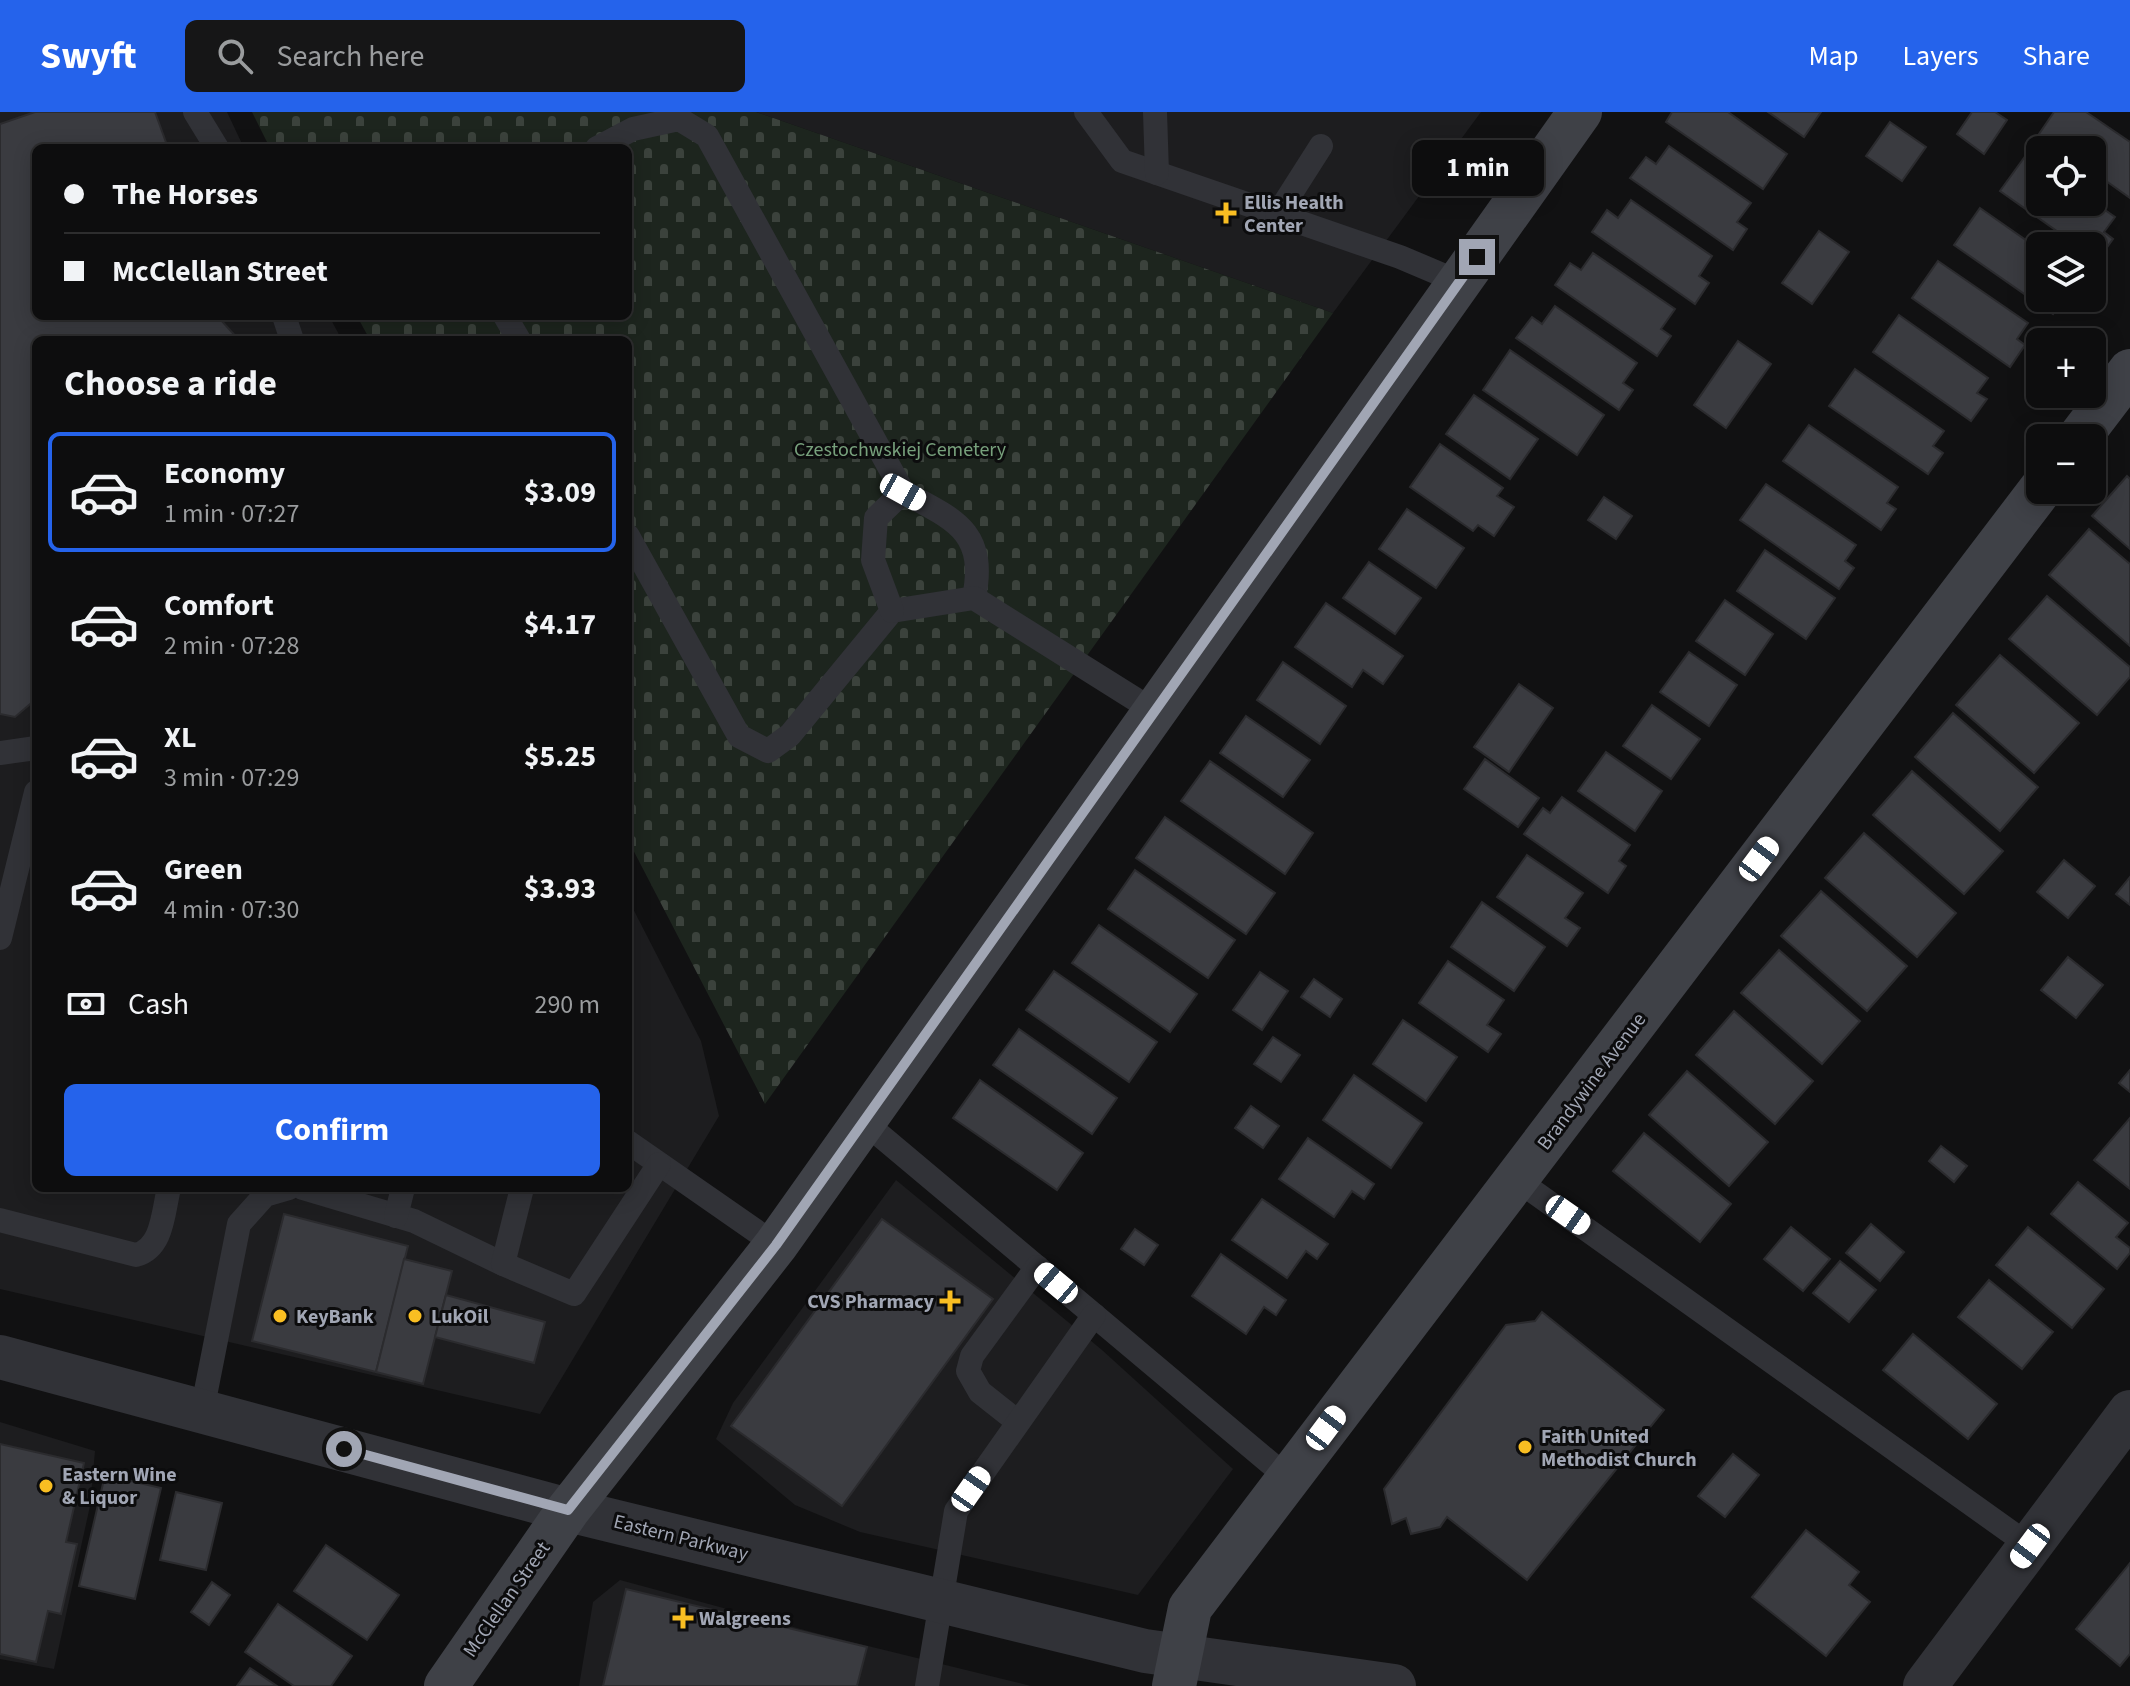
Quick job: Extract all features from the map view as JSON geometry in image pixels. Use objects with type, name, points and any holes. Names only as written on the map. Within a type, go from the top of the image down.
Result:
[{"type":"street","name":"McClellan Street","points":[[446,1686],[568,1510],[776,1245],[1580,112]]},
{"type":"street","points":[[2090,424],[2130,371]]},
{"type":"street","name":"Brandywine Avenue","points":[[1177,1671],[1190,1608],[2029,504]]},
{"type":"street","name":"Eastern Parkway","points":[[0,1357],[568,1510],[1145,1651],[1177,1671],[1394,1686]]},
{"type":"street","points":[[1925,1686],[2130,1412]]},
{"type":"lane","points":[[195,112],[215,144]]},
{"type":"lane","points":[[1086,112],[1122,161],[1459,282]]},
{"type":"lane","points":[[1155,112],[1157,173]]},
{"type":"lane","points":[[605,144],[633,129],[679,119],[707,136],[903,492],[941,512],[971,535],[980,571],[974,598]]},
{"type":"lane","points":[[1277,215],[1321,146]]},
{"type":"lane","points":[[892,611],[873,560],[876,518],[903,492]]},
{"type":"lane","points":[[632,543],[739,736],[768,751],[790,735],[892,611],[974,598],[1154,711]]},
{"type":"lane","points":[[0,753],[32,749]]},
{"type":"lane","points":[[0,938],[32,808]]},
{"type":"lane","points":[[863,1121],[1288,1478]]},
{"type":"lane","points":[[632,1145],[776,1245]]},
{"type":"lane","points":[[316,1192],[414,1221],[574,1294],[659,1164]]},
{"type":"lane","points":[[1516,1179],[2030,1546]]},
{"type":"lane","points":[[0,1220],[136,1255],[148,1252],[157,1240],[168,1192]]},
{"type":"lane","points":[[202,1411],[239,1224],[265,1195],[275,1192]]},
{"type":"lane","points":[[396,1216],[402,1192]]},
{"type":"lane","points":[[503,1264],[521,1192]]},
{"type":"lane","points":[[1018,1422],[980,1392],[968,1371],[972,1356],[1037,1267]]},
{"type":"lane","points":[[927,1686],[944,1602],[956,1511],[1094,1315]]},
{"type":"shaded area","points":[[0,112],[227,112],[242,144],[32,144],[32,320],[331,320],[340,336],[32,336],[32,1192],[632,1192],[632,907],[701,1041],[719,1116],[540,1414],[0,1289]]},
{"type":"shaded area","name":"Ellis Health Center","points":[[756,112],[1481,112],[1333,313]]},
{"type":"shaded area","points":[[896,1180],[1102,1350],[1233,1469],[1138,1595],[860,1532],[795,1505],[716,1439],[733,1403]]},
{"type":"shaded area","points":[[0,1422],[95,1451],[90,1506],[54,1669],[0,1659]]},
{"type":"shaded area","name":"Walgreens","points":[[620,1580],[819,1634],[1031,1686],[579,1686],[593,1602]]},
{"type":"green space","name":"Czestochwskiej Cemetery","points":[[252,112],[756,112],[1333,313],[765,1104],[632,848],[632,336],[368,336],[359,320],[632,320],[632,144],[268,144]]},
{"type":"building","points":[[35,112],[155,112],[167,144],[32,144],[32,320],[221,320],[235,336],[32,336],[32,702],[15,717],[0,714],[0,124]]},
{"type":"building","points":[[1672,112],[1728,112],[1787,154],[1763,189],[1666,122]]},
{"type":"building","points":[[1768,112],[1821,112],[1804,137]]},
{"type":"building","points":[[1972,112],[1995,112],[2007,120],[1984,154],[1957,134]]},
{"type":"building","points":[[2054,112],[2086,112],[2130,142],[2130,198],[2106,181],[2106,136],[2039,134]]},
{"type":"building","points":[[1890,122],[1926,147],[1902,181],[1866,156]]},
{"type":"building","points":[[1669,146],[1751,203],[1737,222],[1747,229],[1733,250],[1630,178],[1646,157],[1656,164]]},
{"type":"building","points":[[2026,155],[2026,209],[2000,191]]},
{"type":"building","points":[[1631,200],[1712,256],[1699,276],[1709,283],[1695,304],[1592,232],[1607,210],[1618,218]]},
{"type":"building","points":[[1980,208],[2026,240],[2026,295],[1954,245]]},
{"type":"building","points":[[2106,211],[2115,217],[2104,232],[2058,232],[2035,216],[2106,216]]},
{"type":"building","points":[[1819,231],[1849,252],[1812,304],[1782,283]]},
{"type":"building","points":[[2106,234],[2113,239],[2106,249]]},
{"type":"building","points":[[1593,253],[1675,309],[1661,329],[1671,336],[1657,356],[1555,285],[1570,263],[1581,270]]},
{"type":"building","points":[[1938,261],[2028,323],[2017,339],[2025,345],[2010,367],[1912,298]]},
{"type":"building","points":[[1555,306],[1637,363],[1623,383],[1633,390],[1619,410],[1516,338],[1532,317],[1542,324]]},
{"type":"building","points":[[1899,315],[1988,378],[1977,393],[1987,399],[1971,421],[1873,352]]},
{"type":"building","points":[[1738,341],[1771,364],[1726,428],[1694,405]]},
{"type":"building","points":[[1510,350],[1604,415],[1577,455],[1483,390]]},
{"type":"building","points":[[1855,369],[1944,431],[1933,446],[1943,453],[1928,474],[1829,406]]},
{"type":"building","points":[[1474,395],[1538,439],[1510,479],[1446,434]]},
{"type":"building","points":[[1809,425],[1898,487],[1887,503],[1896,509],[1881,530],[1783,461]]},
{"type":"building","points":[[1440,444],[1503,488],[1497,496],[1514,507],[1494,536],[1478,525],[1473,531],[1410,487]]},
{"type":"building","points":[[2127,476],[2130,479],[2130,549],[2092,516],[2106,504]]},
{"type":"building","points":[[1766,484],[1856,545],[1845,561],[1854,568],[1839,589],[1740,520]]},
{"type":"building","points":[[1604,497],[1632,516],[1616,539],[1588,520]]},
{"type":"building","points":[[1407,509],[1464,548],[1436,588],[1379,549]]},
{"type":"building","points":[[2089,529],[2130,564],[2130,646],[2049,575]]},
{"type":"building","points":[[1765,550],[1835,598],[1806,639],[1737,591]]},
{"type":"building","points":[[1369,562],[1421,598],[1395,634],[1343,598]]},
{"type":"building","points":[[2047,596],[2130,667],[2130,677],[2097,715],[2009,639]]},
{"type":"building","points":[[1725,600],[1773,634],[1745,675],[1696,641]]},
{"type":"building","points":[[1326,603],[1403,656],[1383,684],[1363,670],[1352,687],[1295,647]]},
{"type":"building","points":[[1689,652],[1737,685],[1709,726],[1660,692]]},
{"type":"building","points":[[2000,655],[2079,723],[2034,773],[1956,705]]},
{"type":"building","points":[[1283,662],[1346,706],[1320,744],[1257,700]]},
{"type":"building","points":[[1519,684],[1553,708],[1509,772],[1474,747]]},
{"type":"building","points":[[1652,705],[1700,739],[1671,779],[1623,746]]},
{"type":"building","points":[[1953,713],[2038,787],[2000,831],[1915,757]]},
{"type":"building","points":[[1246,716],[1310,760],[1283,797],[1220,753]]},
{"type":"building","points":[[1606,752],[1662,791],[1635,831],[1578,791]]},
{"type":"building","points":[[1485,759],[1539,798],[1518,827],[1464,789]]},
{"type":"building","points":[[1210,761],[1313,833],[1285,874],[1181,801]]},
{"type":"building","points":[[1912,771],[2003,851],[1964,894],[1873,815]]},
{"type":"building","points":[[1562,797],[1630,845],[1619,861],[1626,866],[1608,893],[1524,834],[1543,808],[1550,813]]},
{"type":"building","points":[[1165,817],[1275,893],[1246,934],[1136,858]]},
{"type":"building","points":[[1864,833],[1956,913],[1917,957],[1825,878]]},
{"type":"building","points":[[1527,855],[1583,893],[1565,918],[1580,928],[1567,946],[1497,897]]},
{"type":"building","points":[[2064,860],[2095,886],[2068,918],[2037,892]]},
{"type":"building","points":[[1135,870],[1235,940],[1208,978],[1108,909]]},
{"type":"building","points":[[2130,877],[2130,905],[2116,894]]},
{"type":"building","points":[[1821,891],[1907,966],[1867,1011],[1781,936]]},
{"type":"building","points":[[1482,902],[1545,947],[1514,991],[1451,947]]},
{"type":"building","points":[[1099,925],[1197,994],[1170,1032],[1072,963]]},
{"type":"building","points":[[1779,950],[1860,1021],[1822,1064],[1741,993]]},
{"type":"building","points":[[2068,957],[2103,985],[2076,1018],[2041,990]]},
{"type":"building","points":[[1448,961],[1504,1000],[1487,1025],[1501,1034],[1488,1052],[1419,1003]]},
{"type":"building","points":[[1054,971],[1157,1042],[1129,1082],[1026,1010]]},
{"type":"building","points":[[1260,972],[1288,991],[1262,1030],[1233,1010]]},
{"type":"building","points":[[1314,979],[1342,999],[1330,1017],[1301,997]]},
{"type":"building","points":[[1734,1011],[1813,1081],[1775,1124],[1696,1055]]},
{"type":"building","points":[[1403,1020],[1457,1057],[1426,1101],[1373,1064]]},
{"type":"building","points":[[1019,1029],[1117,1098],[1092,1134],[993,1065]]},
{"type":"building","points":[[1273,1037],[1300,1055],[1281,1082],[1254,1064]]},
{"type":"building","points":[[2130,1070],[2130,1092],[2119,1083]]},
{"type":"building","points":[[1687,1071],[1768,1142],[1729,1186],[1649,1115]]},
{"type":"building","points":[[1354,1075],[1422,1123],[1391,1168],[1323,1120]]},
{"type":"building","points":[[980,1080],[1083,1153],[1057,1190],[953,1118]]},
{"type":"building","points":[[1251,1106],[1279,1126],[1263,1148],[1235,1128]]},
{"type":"building","points":[[2130,1118],[2130,1189],[2094,1160]]},
{"type":"building","points":[[1644,1133],[1731,1204],[1700,1242],[1613,1171]]},
{"type":"building","points":[[1308,1138],[1374,1184],[1364,1199],[1352,1191],[1334,1217],[1279,1179]]},
{"type":"building","points":[[1941,1146],[1967,1166],[1954,1182],[1929,1161]]},
{"type":"building","points":[[2078,1182],[2128,1223],[2116,1237],[2130,1248],[2130,1253],[2117,1269],[2051,1214]]},
{"type":"building","points":[[1262,1199],[1328,1244],[1317,1259],[1306,1251],[1287,1278],[1232,1240]]},
{"type":"building","points":[[284,1214],[408,1246],[376,1372],[252,1341]]},
{"type":"building","name":"CVS Pharmacy","points":[[882,1219],[993,1299],[842,1506],[731,1426]]},
{"type":"building","points":[[1871,1224],[1904,1252],[1880,1281],[1846,1253]]},
{"type":"building","points":[[1791,1227],[1830,1259],[1803,1291],[1764,1259]]},
{"type":"building","points":[[2028,1227],[2104,1289],[2072,1328],[1996,1265]]},
{"type":"building","points":[[1135,1229],[1158,1245],[1144,1265],[1121,1249]]},
{"type":"building","points":[[1221,1254],[1286,1300],[1276,1315],[1264,1307],[1246,1334],[1192,1296]]},
{"type":"building","name":"LukOil","points":[[404,1259],[452,1271],[423,1384],[376,1372]]},
{"type":"building","points":[[1840,1261],[1876,1290],[1849,1322],[1813,1293]]},
{"type":"building","points":[[1989,1280],[2053,1332],[2022,1369],[1958,1317]]},
{"type":"building","name":"LukOil","points":[[446,1295],[545,1322],[534,1363],[435,1337]]},
{"type":"building","name":"Faith United Methodist Church","points":[[1542,1312],[1664,1410],[1527,1580],[1447,1517],[1440,1527],[1411,1534],[1406,1518],[1392,1524],[1384,1489],[1506,1325],[1535,1321]]},
{"type":"building","points":[[1913,1334],[1997,1404],[1968,1439],[1883,1370]]},
{"type":"building","points":[[0,1444],[84,1463],[66,1542],[77,1544],[61,1614],[48,1611],[36,1662],[0,1654]]},
{"type":"building","points":[[1733,1454],[1759,1475],[1725,1517],[1698,1496]]},
{"type":"building","points":[[105,1475],[161,1488],[135,1599],[79,1586]]},
{"type":"building","points":[[176,1492],[222,1503],[206,1570],[160,1560]]},
{"type":"building","points":[[1806,1530],[1859,1572],[1849,1585],[1870,1602],[1826,1656],[1752,1597]]},
{"type":"building","points":[[326,1545],[399,1595],[367,1640],[294,1591]]},
{"type":"building","points":[[2130,1563],[2130,1654],[2120,1666],[2076,1629]]},
{"type":"building","points":[[212,1582],[230,1595],[209,1625],[191,1612]]},
{"type":"building","name":"Walgreens","points":[[626,1589],[867,1647],[857,1686],[603,1686]]},
{"type":"building","points":[[278,1604],[352,1656],[331,1686],[294,1686],[245,1652]]},
{"type":"building","points":[[250,1668],[277,1686],[237,1686]]},
{"type":"place","name":"Ellis Health Center","points":[[1226,213]]},
{"type":"place","name":"CVS Pharmacy","points":[[950,1301]]},
{"type":"place","name":"KeyBank","points":[[280,1316]]},
{"type":"place","name":"LukOil","points":[[415,1316]]},
{"type":"place","name":"Faith United Methodist Church","points":[[1525,1447]]},
{"type":"place","name":"Eastern Wine & Liquor","points":[[46,1486]]},
{"type":"place","name":"Walgreens","points":[[683,1618]]},
{"type":"route","points":[[344,1449],[568,1510],[776,1245],[1477,257]]}]
